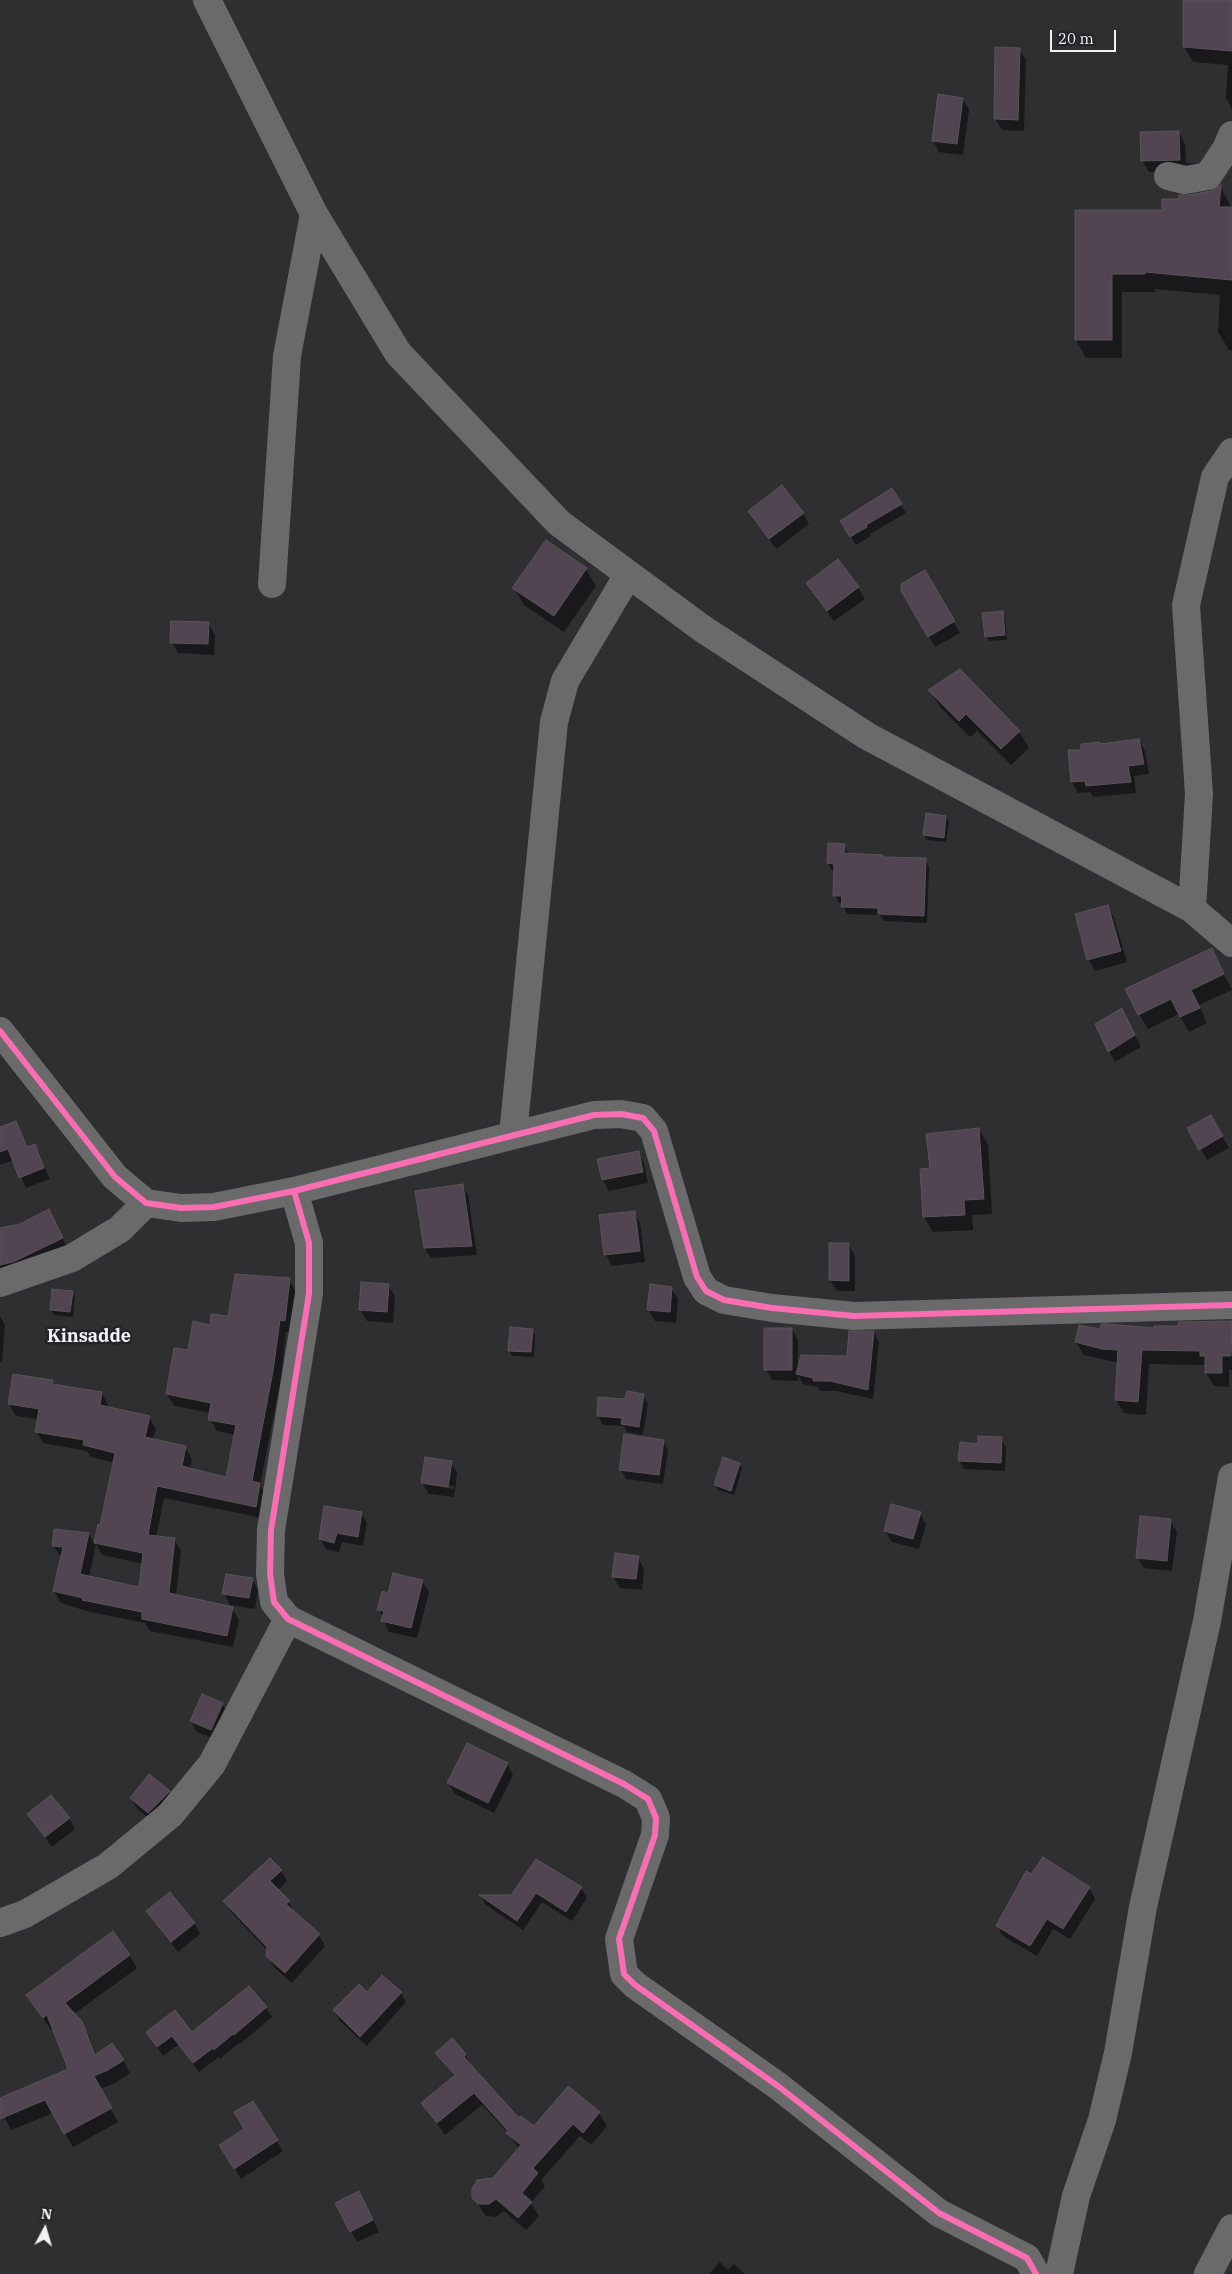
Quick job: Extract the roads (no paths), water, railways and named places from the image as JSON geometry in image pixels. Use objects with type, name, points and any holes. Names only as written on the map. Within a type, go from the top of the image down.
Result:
[{"type":"street","points":[[207,0],[314,214],[398,353],[559,524],[703,629],[867,736],[1192,909],[1232,943]]},
{"type":"street","points":[[1168,176],[1185,180],[1208,176],[1222,176],[1226,149],[1232,135]]},
{"type":"street","points":[[272,584],[287,356],[314,214]]},
{"type":"street","points":[[1192,909],[1199,794],[1186,606],[1215,477],[1232,452]]},
{"type":"street","points":[[514,1135],[554,722],[564,681],[628,575]]},
{"type":"street","points":[[0,1031],[114,1177],[146,1203],[180,1208],[214,1207],[294,1191],[594,1115],[622,1114],[643,1118],[654,1131],[697,1277],[706,1291],[724,1300],[772,1308],[854,1316],[1232,1305]]},
{"type":"street","points":[[294,1191],[310,1243],[309,1294],[271,1530],[270,1574],[274,1602],[288,1619],[624,1784],[648,1800],[656,1818],[655,1835],[619,1939],[624,1974],[634,1986],[778,2086],[939,2212],[1027,2258],[1036,2274]]},
{"type":"street","points":[[0,1282],[72,1258],[120,1229],[146,1203]]},
{"type":"street","points":[[1059,2274],[1076,2196],[1102,2120],[1118,2054],[1143,1907],[1207,1621],[1232,1477]]},
{"type":"street","points":[[0,1923],[25,1914],[108,1866],[170,1816],[212,1764],[288,1619]]},
{"type":"street","points":[[1208,2274],[1232,2228]]},
{"type":"district","name":"Kinsadde","points":[[89,1337]]}]
